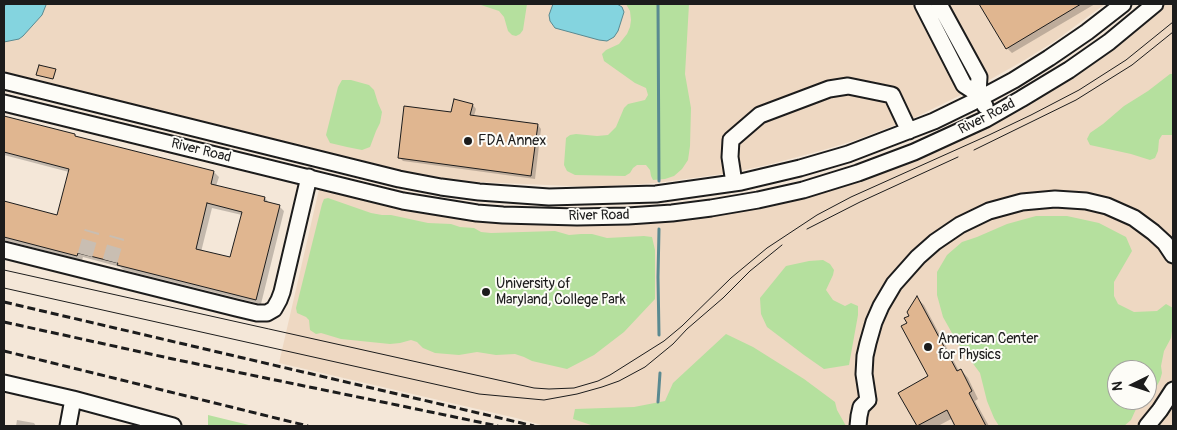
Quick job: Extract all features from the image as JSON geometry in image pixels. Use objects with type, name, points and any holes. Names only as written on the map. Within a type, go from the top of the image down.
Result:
[{"type":"street","points":[[924,4],[964,85],[979,96],[991,116]]},
{"type":"street","points":[[939,4],[979,77],[979,96]]},
{"type":"street","name":"River Road","points":[[4,81],[399,179],[479,192],[549,197],[656,194],[734,183],[778,174],[848,154],[934,121],[979,96],[1014,80],[1087,32],[1123,4]]},
{"type":"street","name":"River Road","points":[[4,103],[403,201],[477,213],[503,215],[577,217],[672,213],[758,200],[805,189],[858,173],[914,152],[991,116],[1069,70],[1109,42],[1155,4]]},
{"type":"street","points":[[734,183],[730,157],[731,140],[760,115],[829,89],[848,86],[892,95],[909,131]]},
{"type":"street","points":[[4,250],[84,262],[236,308],[257,313],[267,313],[274,309],[282,292],[309,177]]},
{"type":"street","points":[[858,426],[858,416],[861,407],[868,400],[864,374],[865,356],[874,322],[881,306],[894,284],[909,265],[935,242],[960,225],[989,211],[1022,202],[1055,199],[1086,201],[1107,206],[1134,218],[1153,232],[1173,255]]},
{"type":"street","points":[[4,383],[73,399],[145,423],[173,426]]},
{"type":"street","points":[[1147,426],[1173,390]]},
{"type":"street","points":[[68,426],[73,399]]},
{"type":"shaded area","points":[[4,4],[1105,4],[1055,41],[975,88],[916,117],[856,140],[767,165],[730,173],[656,183],[593,187],[455,181],[375,166],[4,73]]},
{"type":"shaded area","points":[[1164,4],[1173,4],[1173,426],[545,426],[279,363],[320,185],[401,204],[694,214],[963,136],[1145,20]]},
{"type":"green space","points":[[478,4],[527,4],[523,30],[516,36],[512,35],[508,31],[504,17],[499,11]]},
{"type":"green space","points":[[626,4],[689,4],[685,74],[691,108],[690,146],[688,160],[682,169],[674,176],[665,179],[653,180],[650,170],[646,165],[637,165],[625,176],[575,175],[567,171],[564,165],[566,138],[576,134],[608,135],[616,127],[624,108],[628,104],[645,100],[648,95],[646,88],[635,83],[604,61],[602,54],[619,44],[627,34],[631,20],[630,11]]},
{"type":"green space","points":[[1170,74],[1173,74],[1173,135],[1162,135],[1155,158],[1150,160],[1090,145],[1087,139],[1090,133],[1124,106]]},
{"type":"green space","points":[[342,80],[351,80],[369,85],[374,90],[382,112],[380,123],[370,147],[362,150],[330,143],[326,135],[338,87]]},
{"type":"green space","name":"University of Maryland, College Park","points":[[328,198],[371,213],[428,223],[451,224],[474,228],[481,232],[555,231],[569,235],[592,234],[607,238],[652,237],[655,250],[655,299],[624,332],[594,355],[567,369],[532,361],[515,354],[496,355],[477,352],[459,355],[435,353],[411,340],[390,344],[341,339],[321,333],[316,334],[310,330],[309,320],[297,313],[296,308],[322,204],[324,199]]},
{"type":"green space","points":[[1036,216],[1067,216],[1099,223],[1126,237],[1132,251],[1114,282],[1114,296],[1118,304],[1134,312],[1157,311],[1166,304],[1173,308],[1173,324],[1171,338],[1164,351],[1161,366],[1162,373],[1157,386],[1157,360],[1107,360],[1107,410],[1136,410],[1131,420],[1124,426],[999,426],[987,401],[980,373],[957,342],[943,317],[937,295],[937,272],[947,255],[962,242],[1007,224]]},
{"type":"green space","points":[[823,260],[830,264],[834,270],[826,290],[833,300],[845,306],[851,303],[858,306],[849,365],[824,369],[767,327],[761,314],[760,298],[786,266]]},
{"type":"green space","points":[[726,334],[753,347],[804,379],[835,402],[837,410],[846,426],[594,426],[573,419],[575,409],[634,407],[665,401],[673,383]]},
{"type":"green space","points":[[208,415],[253,426],[208,426]]},
{"type":"water","points":[[6,4],[46,5],[42,15],[23,36],[19,39],[4,42],[4,7]]},
{"type":"water","points":[[553,4],[617,4],[622,7],[624,12],[618,31],[614,37],[607,41],[555,28],[550,21],[549,15]]},
{"type":"building","points":[[979,4],[1081,4],[1006,49]]},
{"type":"building","points":[[39,65],[56,69],[53,79],[36,75]]},
{"type":"building","name":"FDA Annex","points":[[454,99],[473,104],[470,115],[538,124],[531,176],[398,158],[404,106],[451,112]]},
{"type":"building","points":[[4,116],[214,171],[211,184],[265,197],[264,201],[280,205],[256,300],[117,265],[118,263],[78,253],[77,256],[4,237],[4,201],[57,215],[69,169],[4,152]],"holes":[[[207,203],[242,212],[230,257],[196,249]]]},
{"type":"building","name":"American Center for Physics","points":[[917,296],[957,371],[961,369],[972,391],[969,393],[986,426],[955,426],[947,410],[917,426],[898,393],[928,376],[901,326],[907,323],[904,318],[909,316],[907,312]]},
{"type":"waterway","points":[[658,4],[659,181]]},
{"type":"waterway","points":[[659,229],[659,335]]},
{"type":"waterway","points":[[658,402],[660,373]]},
{"type":"tunnel","points":[[85,255],[92,231]]},
{"type":"tunnel","points":[[110,261],[117,237]]},
{"type":"tram line","points":[[4,270],[534,388],[574,388],[598,381],[610,375],[664,341],[731,278],[767,248],[817,215],[851,197],[1031,115],[1079,90],[1126,60],[1173,22]]},
{"type":"tram line","points":[[974,150],[1076,100],[1132,65],[1173,32]]},
{"type":"tram line","points":[[807,229],[860,202],[958,157]]},
{"type":"tram line","points":[[4,288],[479,394],[544,400],[602,387],[619,381],[645,367],[673,344],[750,271],[782,245]]},
{"type":"railway","points":[[4,302],[534,426]]},
{"type":"railway","points":[[4,322],[498,426]]},
{"type":"railway","points":[[4,351],[308,426]]},
{"type":"place","name":"FDA Annex","points":[[468,141]]},
{"type":"place","name":"University of Maryland, College Park","points":[[486,292]]},
{"type":"place","name":"American Center for Physics","points":[[928,347]]}]
